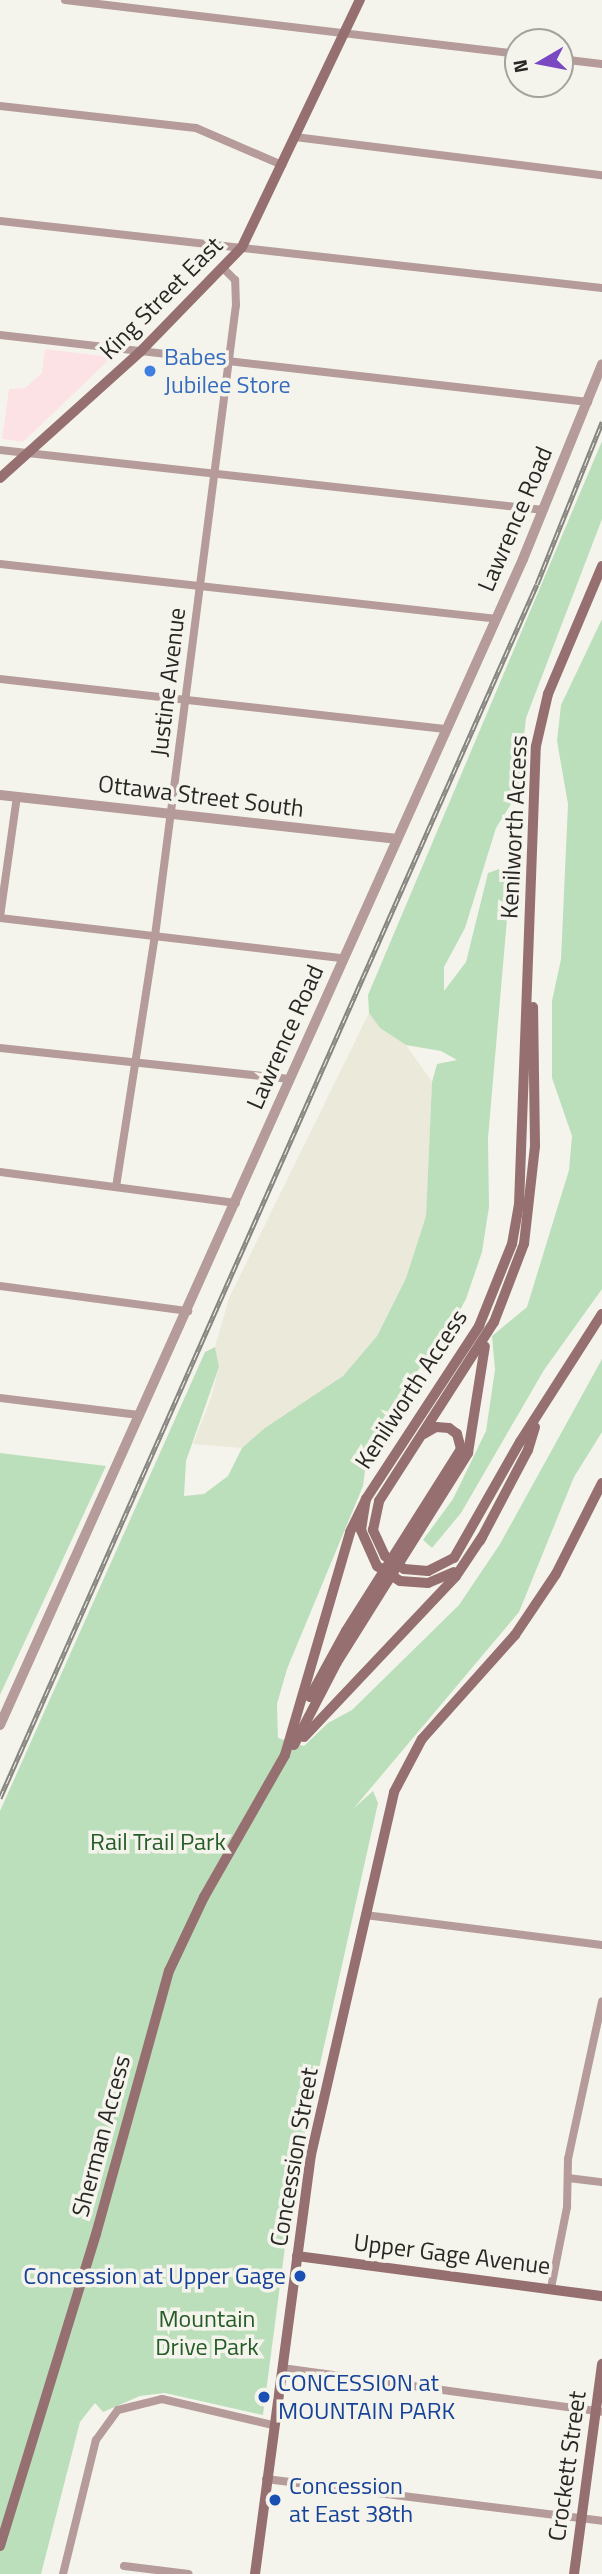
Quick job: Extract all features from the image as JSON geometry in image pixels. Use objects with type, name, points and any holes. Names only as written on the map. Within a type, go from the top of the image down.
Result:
[{"type":"main road","name":"King Street East","points":[[0,478],[140,352],[242,247],[360,0]]},
{"type":"main road","name":"Kenilworth Access","points":[[537,1421],[528,1450],[482,1537],[448,1577],[421,1584],[400,1581],[377,1566],[361,1530],[366,1499],[479,1325],[504,1272],[519,1205],[530,977],[536,747],[548,694],[602,566]]},
{"type":"main road","name":"Kenilworth Access","points":[[530,977],[536,1094],[533,1192],[524,1244],[494,1322],[376,1509],[373,1530],[385,1556],[404,1569],[428,1571],[454,1558],[602,1314]]},
{"type":"main road","points":[[294,1745],[343,1652],[468,1454],[481,1356],[494,1322]]},
{"type":"main road","points":[[298,1719],[346,1631],[461,1449],[457,1434],[449,1428],[436,1427],[422,1436]]},
{"type":"main road","name":"Concession Street","points":[[255,2574],[311,2155],[394,1793],[411,1756],[515,1635],[556,1574],[602,1483]]},
{"type":"main road","points":[[285,1755],[298,1719],[348,1541],[366,1499]]},
{"type":"main road","points":[[285,1755],[456,1576],[482,1537]]},
{"type":"main road","name":"Sherman Access","points":[[0,2546],[99,2222],[169,1971],[204,1897],[285,1755]]},
{"type":"main road","name":"Upper Gage Avenue","points":[[297,2256],[602,2296]]},
{"type":"main road","name":"Crockett Street","points":[[574,2574],[599,2412],[602,2364]]},
{"type":"street","points":[[65,0],[504,52]]},
{"type":"street","points":[[574,61],[602,64]]},
{"type":"street","points":[[0,106],[196,128],[282,165]]},
{"type":"street","points":[[296,137],[602,175]]},
{"type":"street","points":[[0,221],[602,288]]},
{"type":"street","name":"Justine Avenue","points":[[117,1187],[155,936],[237,293],[234,280],[223,268]]},
{"type":"street","points":[[0,335],[588,402]]},
{"type":"street","name":"Lawrence Road","points":[[0,1725],[188,1311],[544,510],[602,363]]},
{"type":"street","points":[[0,450],[544,510]]},
{"type":"street","points":[[0,564],[495,619]]},
{"type":"street","points":[[0,679],[447,729]]},
{"type":"street","name":"Ottawa Street South","points":[[0,795],[396,839]]},
{"type":"street","points":[[17,796],[0,918],[343,958]]},
{"type":"street","points":[[0,1048],[289,1079]]},
{"type":"street","points":[[0,1172],[236,1203]]},
{"type":"street","points":[[0,1286],[188,1311]]},
{"type":"street","points":[[0,1398],[139,1415]]},
{"type":"street","points":[[365,1915],[602,1945]]},
{"type":"street","points":[[551,2288],[567,2207],[568,2178],[602,2002]]},
{"type":"street","points":[[590,2059],[602,2061]]},
{"type":"street","points":[[568,2178],[602,2182]]},
{"type":"street","points":[[282,2368],[599,2412]]},
{"type":"street","points":[[63,2574],[96,2440],[118,2410],[163,2399],[274,2425]]},
{"type":"street","points":[[267,2479],[602,2521]]},
{"type":"street","points":[[124,2566],[189,2574]]},
{"type":"shaded area","points":[[45,349],[112,357],[23,442],[2,439],[9,389],[25,388],[42,373]]},
{"type":"shaded area","points":[[369,1013],[380,1028],[406,1045],[432,1082],[426,1216],[406,1278],[377,1336],[343,1376],[242,1448],[193,1444],[211,1398],[219,1367],[215,1347],[229,1298]]},
{"type":"green space","name":"Rail Trail Park","points":[[602,441],[602,519],[526,718],[518,793],[496,828],[465,928],[444,967],[444,991],[466,962],[488,873],[499,869],[511,873],[488,1138],[489,1207],[482,1252],[466,1299],[440,1346],[419,1369],[367,1456],[363,1486],[287,1669],[277,1704],[278,1738],[304,1746],[328,1723],[352,1710],[459,1605],[500,1544],[602,1359],[602,1432],[574,1477],[519,1612],[354,1808],[373,1791],[378,1803],[293,2186],[263,2415],[165,2393],[140,2396],[103,2412],[95,2403],[80,2422],[41,2574],[0,2574],[0,1811],[205,1352],[215,1347],[219,1367],[186,1461],[184,1496],[204,1494],[228,1476],[242,1448],[265,1428],[343,1376],[377,1336],[406,1278],[426,1216],[432,1082],[437,1064],[457,1060],[441,1051],[406,1045],[380,1028],[369,1013],[368,995]]},
{"type":"green space","points":[[602,619],[602,1289],[544,1370],[461,1513],[432,1548],[423,1540],[453,1499],[486,1431],[495,1370],[492,1336],[527,1307],[569,1170],[572,1136],[552,1078],[552,1001],[561,959],[568,804],[557,741],[561,705]]},
{"type":"green space","points":[[0,1453],[106,1466],[0,1695]]},
{"type":"railway","points":[[0,1798],[537,584],[602,422]]},
{"type":"place","name":"Babes Jubilee Store","points":[[150,371]]},
{"type":"place","name":"Concession at Upper Gage","points":[[300,2276]]},
{"type":"place","name":"CONCESSION at MOUNTAIN PARK","points":[[264,2397]]},
{"type":"place","name":"Concession at East 38th","points":[[275,2500]]},
{"type":"park label","name":"Mountain Drive Park","points":[[207,2333]]}]
